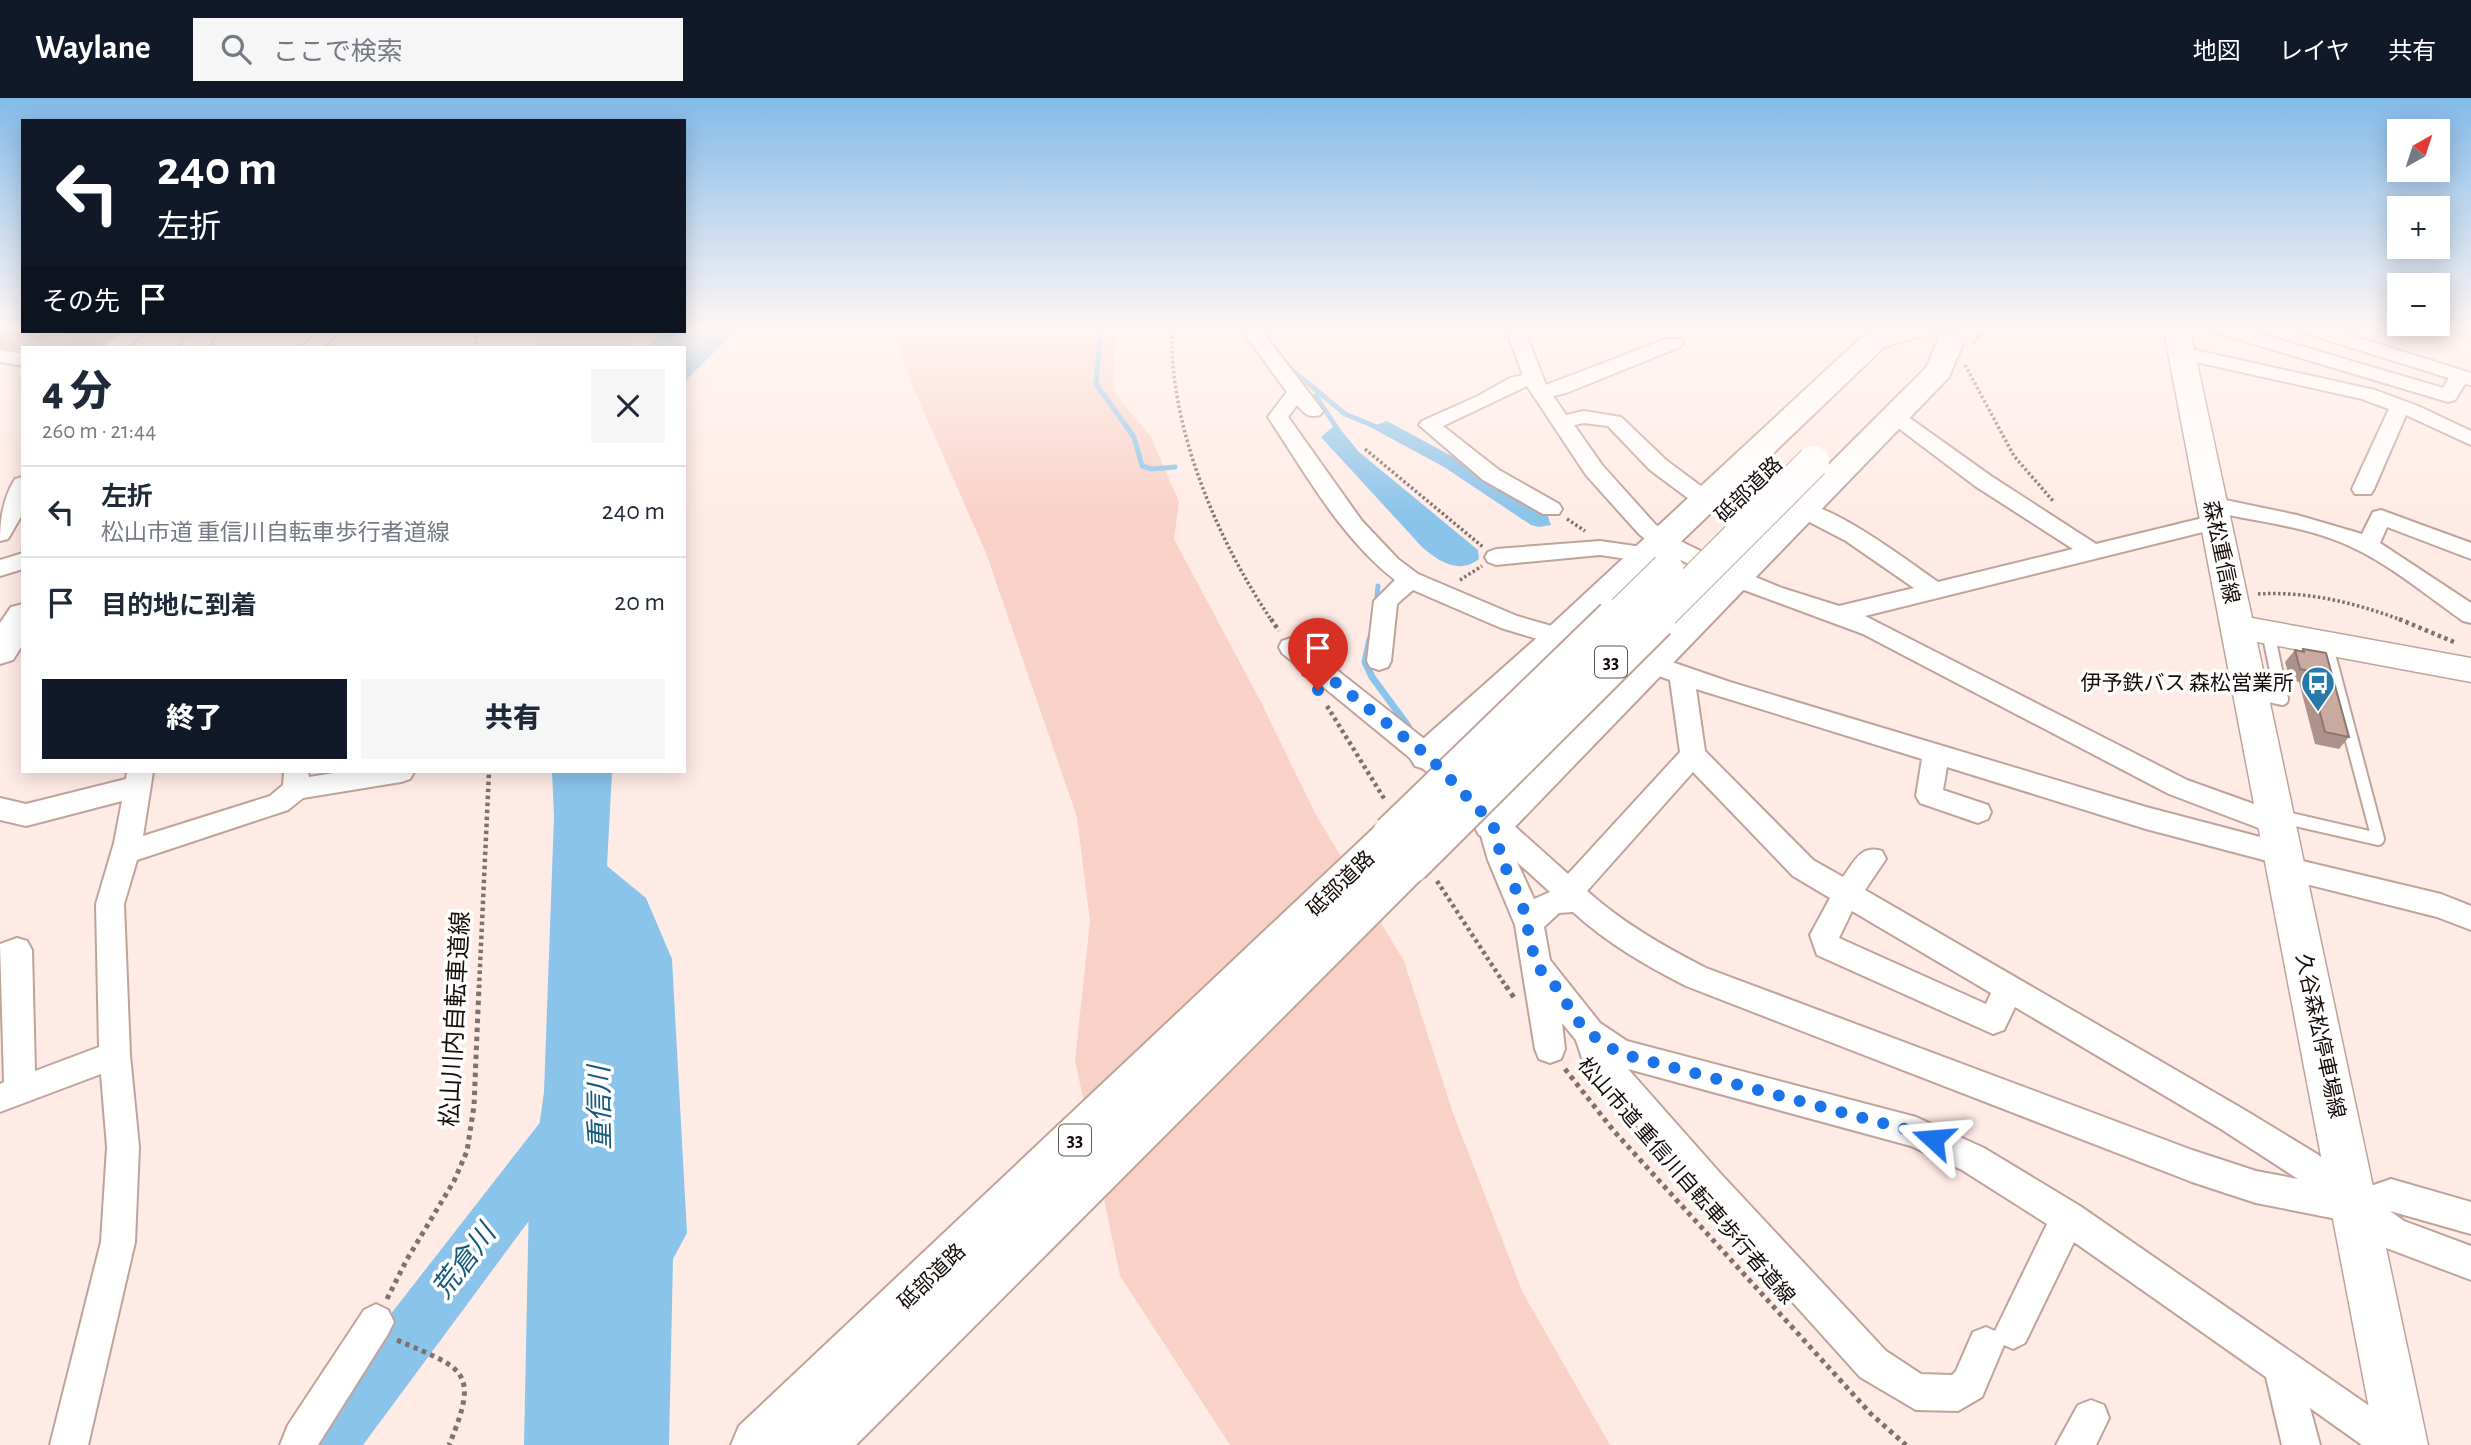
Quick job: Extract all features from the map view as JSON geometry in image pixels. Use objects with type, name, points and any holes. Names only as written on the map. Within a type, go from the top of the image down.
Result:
[{"type":"main road","points":[[1428,756],[1560,637],[1823,389]]},
{"type":"main road","name":"砥部道路","points":[[758,1445],[1801,456],[1857,420],[1889,389]]},
{"type":"main road","points":[[1493,824],[1733,577],[1922,389]]},
{"type":"main road","name":"森松重信線","points":[[2188,389],[2213,513],[2245,619]]},
{"type":"main road","name":"砥部道路","points":[[818,1445],[1390,884],[1801,456]]},
{"type":"main road","points":[[0,651],[21,619]]},
{"type":"main road","points":[[2245,619],[2326,643],[2466,657]]},
{"type":"main road","name":"久谷森松停車場線","points":[[2245,619],[2249,692],[2356,1207],[2402,1445]]},
{"type":"street","points":[[1295,389],[1313,411]]},
{"type":"street","points":[[1505,389],[1429,425],[1491,475],[1551,509]]},
{"type":"street","points":[[1539,389],[1594,470],[1655,547]]},
{"type":"street","points":[[2347,389],[2400,406],[2471,439]]},
{"type":"street","points":[[2428,389],[2448,396],[2455,389]]},
{"type":"street","points":[[1297,392],[1278,417],[1358,530],[1398,572],[1416,583],[1509,622],[1650,662],[1724,690],[1846,724],[2146,818],[2281,841]]},
{"type":"street","points":[[2363,489],[2400,406]]},
{"type":"street","points":[[1560,422],[1584,417],[1614,421],[1658,465],[1705,500]]},
{"type":"street","points":[[1893,418],[1904,423],[1983,481],[2093,552]]},
{"type":"street","points":[[0,534],[21,490]]},
{"type":"street","points":[[1802,509],[1830,520],[1934,590]]},
{"type":"street","points":[[1839,614],[2093,552],[2213,513],[2309,525],[2365,545],[2471,615]]},
{"type":"street","points":[[2365,545],[2369,543],[2381,517],[2471,551]]},
{"type":"street","points":[[1496,557],[1600,548],[1655,547],[1774,594],[1839,614],[1953,669],[2281,841],[2471,918]]},
{"type":"street","points":[[0,568],[21,562]]},
{"type":"street","points":[[1379,661],[1386,601],[1416,583]]},
{"type":"street","points":[[1291,647],[1428,756],[1493,824],[1573,896],[1605,923],[1654,956],[1708,982],[2192,1166],[2256,1187],[2356,1207],[2391,1195],[2471,1218]]},
{"type":"street","points":[[1682,674],[1693,755],[1803,868],[2009,987],[2305,1165],[2392,1234],[2471,1263]]},
{"type":"street","points":[[1936,754],[1929,796],[1978,812]]},
{"type":"street","points":[[1529,925],[1545,905],[1573,896],[1693,755]]},
{"type":"street","points":[[125,853],[279,803],[296,780],[388,773]]},
{"type":"street","points":[[0,809],[26,815],[139,779],[125,853],[110,904],[115,1055],[123,1147],[118,1242],[69,1445]]},
{"type":"street","points":[[1493,824],[1502,860],[1529,925],[1550,1049]]},
{"type":"street","points":[[1872,859],[1846,894],[1824,935],[1827,946],[1993,1021],[2009,987]]},
{"type":"street","points":[[0,956],[17,950],[10,1095],[115,1055]]},
{"type":"street","points":[[1536,965],[1557,988],[1577,1020],[1589,1033],[1619,1053],[1916,1132],[1973,1159],[2068,1218],[2394,1445]]},
{"type":"street","points":[[1589,1033],[1593,1048],[1603,1063],[1708,1184],[1873,1364],[1916,1392],[1958,1393],[1969,1384],[1999,1338],[2068,1218]]},
{"type":"street","points":[[299,1445],[301,1438],[384,1330]]},
{"type":"street","points":[[2281,1366],[2301,1445]]},
{"type":"lane","points":[[2281,841],[2378,839],[2326,643]]},
{"type":"path","points":[[1176,389],[1206,489],[1262,608],[1291,647]]},
{"type":"path","points":[[1979,389],[1990,416],[2014,456],[2036,484],[2055,502]]},
{"type":"path","points":[[1365,449],[1496,557],[1467,579],[1416,583]]},
{"type":"path","points":[[1551,509],[1582,528],[1600,548]]},
{"type":"path","points":[[2245,619],[2259,594],[2295,592],[2375,612],[2466,657]]},
{"type":"path","points":[[1320,694],[1386,801]]},
{"type":"path","name":"松山川内自転車道線","points":[[384,1330],[406,1261],[454,1181],[467,1151],[474,1106],[489,773]]},
{"type":"path","points":[[1431,872],[1520,1006]]},
{"type":"path","name":"松山市道 重信川自転車歩行者道線","points":[[1550,1049],[1613,1130],[1665,1188],[1871,1414],[1906,1445]]},
{"type":"path","points":[[384,1330],[437,1359],[456,1366],[465,1385],[463,1409],[449,1445]]},
{"type":"shaded area","points":[[914,389],[1114,389],[1151,437],[1179,502],[1174,539],[1260,700],[1316,815],[1404,961],[1453,1113],[1523,1293],[1610,1445],[1230,1445],[1120,1276],[1075,1060],[1090,921],[1077,817],[986,553]]},
{"type":"water","points":[[1387,421],[1470,466],[1547,514],[1551,525],[1531,525],[1444,467],[1370,427]]},
{"type":"water","points":[[1336,424],[1359,452],[1478,550],[1479,559],[1471,564],[1456,566],[1442,561],[1422,547],[1321,437]]},
{"type":"water","name":"重信川","points":[[552,773],[612,773],[607,866],[646,898],[672,959],[687,1233],[673,1259],[669,1445],[524,1445],[529,1197],[544,1092],[554,816]]},
{"type":"building","points":[[2303,649],[2326,653],[2349,737],[2325,732],[2309,671],[2300,669],[2295,650],[2304,652]]},
{"type":"waterway","points":[[1099,389],[1134,437],[1142,466],[1152,469],[1175,467]]},
{"type":"waterway","points":[[1315,389],[1345,414],[1379,428]]},
{"type":"waterway","points":[[1316,396],[1338,430]]},
{"type":"waterway","points":[[1376,606],[1378,586]]},
{"type":"waterway","points":[[1370,639],[1365,662],[1372,677],[1408,726]]},
{"type":"waterway","name":"荒倉川","points":[[326,1445],[567,1128]]},
{"type":"place","name":"伊予鉄バス 森松営業所","points":[[2318,713]]},
{"type":"route","points":[[1318,690],[1291,647],[1428,756],[1493,824],[1502,860],[1529,925],[1536,965],[1557,988],[1577,1020],[1589,1033],[1619,1053],[1916,1132],[1933,1139]]}]
